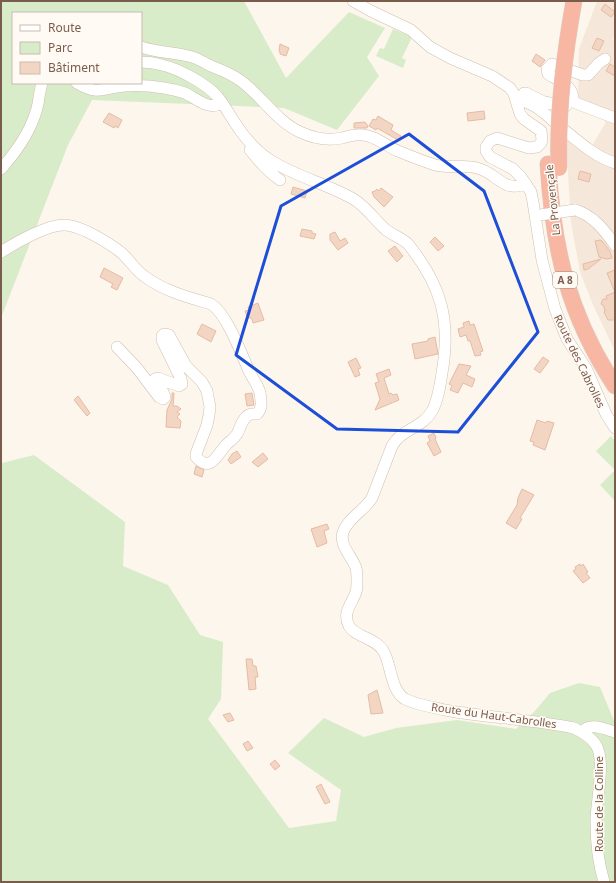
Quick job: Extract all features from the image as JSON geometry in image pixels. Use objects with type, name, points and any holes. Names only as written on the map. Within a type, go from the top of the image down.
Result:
[{"type":"highway","name":"La Provençale","points":[[563,1],[552,80],[548,133],[562,215],[572,265],[580,294],[593,326],[615,367]]},
{"type":"highway","name":"La Provençale","points":[[574,1],[561,85],[558,136],[553,166],[552,221],[563,272],[575,310],[588,340],[615,386]]},
{"type":"street","name":"Route des Cabrolles","points":[[353,1],[411,30],[430,48],[492,76],[510,88],[515,97],[520,114],[524,119],[541,131],[542,140],[537,147],[529,148],[497,138],[490,141],[486,147],[486,151],[490,157],[513,169],[526,184],[538,216],[545,275],[558,318],[567,339],[586,368],[606,414],[615,428]]},
{"type":"street","points":[[142,47],[194,57],[227,73],[240,80],[254,92],[263,103],[289,125],[308,135],[323,139],[363,135],[375,138],[398,151],[434,164],[445,167],[476,167],[486,171],[505,185],[518,187],[526,184]]},
{"type":"street","points":[[573,102],[570,88],[548,74],[548,69],[552,64],[588,75],[605,59]]},
{"type":"street","name":"Route du Haut-Cabrolles","points":[[142,62],[162,65],[183,74],[204,86],[216,95],[250,142],[270,160],[362,205],[386,230],[407,243],[429,275],[437,291],[444,313],[446,346],[433,410],[427,419],[396,438],[380,474],[372,498],[345,527],[343,534],[342,541],[356,568],[357,580],[356,591],[347,609],[346,618],[350,627],[355,632],[377,644],[384,651],[398,692],[403,698],[430,707],[467,714],[565,726],[582,732]]},
{"type":"street","points":[[1,169],[19,146],[26,134],[38,105],[42,84]]},
{"type":"street","points":[[79,84],[97,91],[123,86],[166,88],[184,93],[212,106],[222,103]]},
{"type":"street","points":[[515,97],[526,93],[544,102],[566,106],[573,102]]},
{"type":"street","points":[[515,97],[535,106],[595,154],[615,163]]},
{"type":"street","points":[[573,102],[615,118]]},
{"type":"street","points":[[250,142],[248,146],[260,162],[273,176],[280,180]]},
{"type":"street","points":[[538,216],[575,210],[592,219],[615,245]]},
{"type":"street","points":[[1,252],[13,244],[55,226],[65,225],[74,227],[87,232],[119,251],[142,275],[154,283],[169,291],[211,304],[216,307],[240,348],[249,370],[258,384],[261,406],[260,412],[246,416],[238,433],[214,461],[204,464],[196,458],[196,454],[209,415],[210,407],[208,391],[202,382],[186,366],[169,335],[164,334],[162,336],[162,340],[182,384],[179,386],[158,378],[155,379],[154,382],[163,392],[165,397],[163,399],[159,397],[137,368],[116,347]]},
{"type":"street","points":[[582,732],[585,728],[592,726],[615,732]]},
{"type":"street","name":"Route de la Colline","points":[[582,732],[597,746],[599,758],[600,779],[596,818],[596,840],[600,869],[604,882]]},
{"type":"highlighted area","points":[[409,134],[484,191],[538,332],[458,432],[337,429],[236,355],[281,206]]},
{"type":"shaded area","points":[[597,1],[615,1],[615,37],[612,39],[615,41],[615,351],[593,305],[580,272],[571,222],[566,139],[592,146],[606,122],[578,99],[579,49]]},
{"type":"green space","points":[[1,1],[244,1],[286,78],[349,12],[385,28],[367,57],[379,76],[337,130],[284,108],[92,100],[68,145],[1,318]]},
{"type":"green space","points":[[393,29],[412,37],[402,58],[406,60],[403,68],[376,56],[380,48],[384,49]]},
{"type":"green space","points":[[611,436],[615,441],[615,470],[596,451]]},
{"type":"green space","points":[[34,455],[125,522],[123,566],[168,585],[200,635],[223,642],[221,699],[208,719],[289,828],[336,821],[341,790],[288,753],[324,718],[364,737],[396,728],[457,720],[516,729],[534,712],[550,693],[579,683],[600,687],[615,723],[615,882],[1,882],[1,466],[2,463]]},
{"type":"green space","points":[[615,470],[615,501],[600,485]]},
{"type":"building","points":[[605,4],[615,12],[611,17],[601,10]]},
{"type":"building","points":[[597,38],[604,41],[599,51],[592,48]]},
{"type":"building","points":[[280,44],[289,48],[286,56],[280,54]]},
{"type":"building","points":[[536,54],[545,60],[540,67],[532,61]]},
{"type":"building","points":[[610,64],[615,67],[615,76],[606,71]]},
{"type":"building","points":[[484,111],[485,119],[468,121],[467,113]]},
{"type":"building","points":[[109,113],[122,120],[118,128],[115,126],[114,128],[103,122]]},
{"type":"building","points":[[378,116],[393,125],[391,130],[401,136],[398,140],[377,128],[376,130],[369,126],[373,119],[376,120]]},
{"type":"building","points":[[365,122],[368,126],[367,128],[354,128],[354,123]]},
{"type":"building","points":[[580,171],[591,174],[589,182],[578,179]]},
{"type":"building","points":[[293,187],[307,191],[305,198],[291,194]]},
{"type":"building","points":[[381,188],[393,197],[384,207],[374,197],[372,192],[377,189],[379,191]]},
{"type":"building","points":[[302,229],[312,231],[312,233],[316,234],[314,239],[300,236]]},
{"type":"building","points":[[335,232],[340,241],[345,238],[348,243],[338,250],[330,240],[330,234]]},
{"type":"building","points":[[435,237],[444,246],[438,251],[430,242]]},
{"type":"building","points":[[600,240],[610,251],[612,258],[607,259],[599,257],[595,241]]},
{"type":"building","points":[[395,246],[403,256],[397,262],[388,251]]},
{"type":"building","points":[[601,259],[588,269],[584,270],[583,264]]},
{"type":"building","points":[[104,268],[123,278],[117,290],[111,287],[113,284],[100,277]]},
{"type":"building","points":[[615,270],[615,292],[607,273]]},
{"type":"building","points":[[615,292],[615,320],[608,320],[604,312],[604,306],[601,304],[603,299],[607,299],[606,296]]},
{"type":"building","points":[[258,303],[264,320],[253,323],[252,319],[247,316],[245,311],[249,310],[248,307]]},
{"type":"building","points":[[469,321],[470,325],[474,324],[483,351],[480,352],[481,355],[475,356],[470,341],[468,341],[466,335],[460,337],[458,329],[464,327],[463,323]]},
{"type":"building","points":[[202,324],[216,331],[211,342],[197,334]]},
{"type":"building","points":[[435,337],[438,354],[415,359],[412,344],[428,341],[428,339]]},
{"type":"building","points":[[543,357],[549,361],[540,373],[534,369]]},
{"type":"building","points":[[356,358],[361,368],[358,369],[360,375],[355,377],[348,362]]},
{"type":"building","points":[[459,364],[471,366],[466,375],[475,379],[472,387],[463,383],[458,393],[450,390],[452,386],[449,384]]},
{"type":"building","points":[[389,369],[391,375],[384,378],[389,394],[397,394],[399,400],[375,410],[380,399],[375,383],[379,382],[376,374]]},
{"type":"building","points":[[172,393],[174,393],[173,406],[177,406],[181,409],[177,412],[180,414],[177,417],[181,421],[180,428],[166,427],[167,410],[172,399]]},
{"type":"building","points":[[252,393],[254,405],[247,406],[245,394]]},
{"type":"building","points":[[78,396],[90,413],[87,416],[74,400]]},
{"type":"building","points":[[537,420],[546,423],[547,421],[554,423],[545,450],[533,445],[534,442],[530,441]]},
{"type":"building","points":[[434,433],[441,452],[434,456],[427,443],[430,441],[428,436]]},
{"type":"building","points":[[237,451],[241,457],[231,464],[228,460],[232,454]]},
{"type":"building","points":[[263,453],[268,459],[258,467],[252,462]]},
{"type":"building","points":[[196,466],[204,470],[202,477],[194,474]]},
{"type":"building","points":[[522,489],[534,495],[520,518],[522,519],[516,529],[506,523],[517,505]]},
{"type":"building","points":[[327,524],[329,529],[324,531],[327,543],[317,547],[311,529]]},
{"type":"building","points":[[580,564],[581,566],[583,564],[588,572],[586,573],[590,578],[583,583],[573,571],[576,569],[575,567]]},
{"type":"building","points":[[246,659],[252,659],[253,666],[256,666],[258,677],[255,677],[256,689],[249,690]]},
{"type":"building","points":[[377,690],[383,713],[371,714],[368,695]]},
{"type":"building","points":[[230,713],[234,720],[228,722],[223,715]]},
{"type":"building","points":[[248,741],[253,748],[247,751],[243,744]]},
{"type":"building","points":[[275,760],[280,766],[275,770],[270,764]]},
{"type":"building","points":[[321,784],[330,802],[325,804],[316,787]]}]
